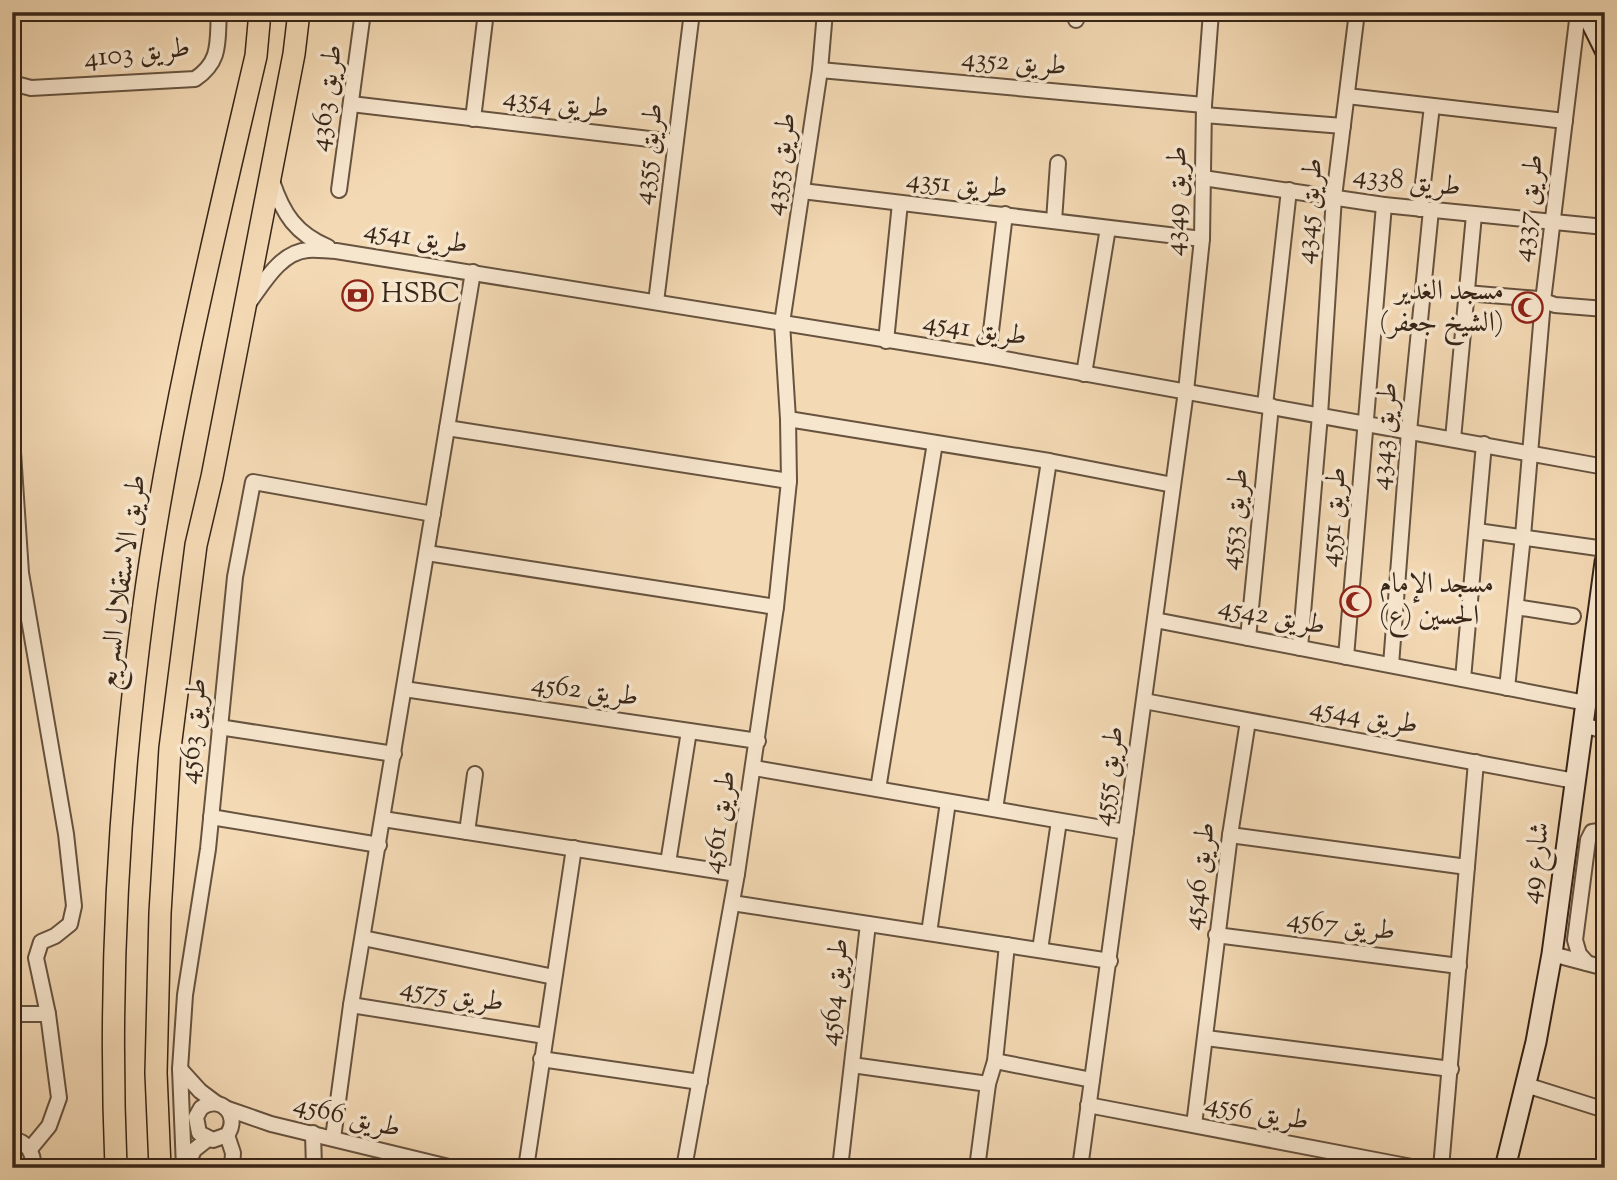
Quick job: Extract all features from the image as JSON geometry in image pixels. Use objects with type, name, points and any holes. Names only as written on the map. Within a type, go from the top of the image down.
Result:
[{"type":"main road","name":"طريق الاستقلال السريع","points":[[117,1168],[113,1021],[118,880],[144,603],[188,356],[256,56],[260,12]]},
{"type":"main road","points":[[160,1168],[156,1073],[160,914],[170,748],[196,545],[245,308],[294,54],[299,12]]},
{"type":"street","name":"طريق 4103","points":[[12,83],[31,88],[195,79],[207,71],[216,58],[219,12]]},
{"type":"street","name":"طريق 4363","points":[[339,190],[363,12]]},
{"type":"street","name":"طريق 4354","points":[[473,119],[486,12]]},
{"type":"street","name":"طريق 4353","points":[[782,323],[820,70],[825,12]]},
{"type":"street","name":"طريق 4349","points":[[1186,391],[1202,239],[1204,110],[1211,12]]},
{"type":"street","name":"طريق 4345","points":[[1320,415],[1334,197],[1357,12]]},
{"type":"street","name":"طريق 4337","points":[[1507,688],[1543,301],[1578,12]]},
{"type":"street","points":[[1586,12],[1605,50]]},
{"type":"street","name":"طريق 4355","points":[[656,302],[689,13]]},
{"type":"street","name":"طريق 4352","points":[[820,70],[1343,126]]},
{"type":"street","points":[[1347,96],[1565,121]]},
{"type":"street","name":"طريق 4354","points":[[351,104],[674,142]]},
{"type":"street","name":"طريق 4343","points":[[1391,665],[1432,106]]},
{"type":"street","points":[[1054,221],[1058,163]]},
{"type":"street","points":[[270,176],[279,204],[295,227],[306,236],[336,251]]},
{"type":"street","name":"طريق 4338","points":[[1203,178],[1425,210],[1605,227]]},
{"type":"street","name":"طريق 4553","points":[[1248,638],[1289,190]]},
{"type":"street","name":"طريق 4351","points":[[802,191],[1202,239]]},
{"type":"street","points":[[886,341],[900,203]]},
{"type":"street","name":"طريق 4343","points":[[1367,423],[1384,205]]},
{"type":"street","points":[[988,356],[1005,214]]},
{"type":"street","points":[[1453,439],[1474,215]]},
{"type":"street","points":[[1084,374],[1108,228]]},
{"type":"street","points":[[245,308],[276,267],[295,253],[306,250],[336,251]]},
{"type":"street","name":"طريق 4541","points":[[336,251],[988,356],[1605,467]]},
{"type":"street","points":[[333,1138],[351,1005],[473,272]]},
{"type":"street","points":[[1466,293],[1605,309]]},
{"type":"street","name":"طريق 4561","points":[[684,1168],[737,874],[776,607],[789,481],[782,323]]},
{"type":"street","name":"طريق 4555","points":[[1080,1168],[1186,391]]},
{"type":"street","name":"طريق 4551","points":[[1300,648],[1320,415]]},
{"type":"street","points":[[788,419],[1049,461],[1173,485]]},
{"type":"street","name":"طريق 4551","points":[[1346,657],[1367,423]]},
{"type":"street","points":[[447,428],[789,481]]},
{"type":"street","points":[[12,437],[21,573],[66,834],[74,906],[69,924],[55,936],[41,942],[36,958],[48,1014],[59,1098],[49,1126],[30,1149]]},
{"type":"street","points":[[878,789],[935,443]]},
{"type":"street","points":[[1463,679],[1484,444]]},
{"type":"street","points":[[995,809],[1049,461]]},
{"type":"street","name":"طريق 4563","points":[[185,1168],[180,1069],[187,982],[211,817],[235,577],[253,482],[433,514]]},
{"type":"street","points":[[1476,531],[1605,549]]},
{"type":"street","points":[[427,552],[776,607]]},
{"type":"street","name":"شارع 49","points":[[1505,1168],[1527,1085],[1552,954],[1586,703],[1600,624],[1605,562]]},
{"type":"street","points":[[1516,607],[1573,616]]},
{"type":"street","name":"طريق 4542","points":[[1155,620],[1586,703]]},
{"type":"street","name":"طريق 4562","points":[[404,689],[758,741]]},
{"type":"street","name":"طريق 4544","points":[[1144,701],[1575,781]]},
{"type":"street","name":"طريق 4546","points":[[1194,1125],[1216,935],[1248,721]]},
{"type":"street","points":[[1583,726],[1605,732]]},
{"type":"street","points":[[219,727],[394,754]]},
{"type":"street","points":[[668,863],[689,731]]},
{"type":"street","points":[[1441,1168],[1476,762]]},
{"type":"street","points":[[754,768],[1126,832]]},
{"type":"street","points":[[467,832],[475,774]]},
{"type":"street","points":[[929,933],[948,802]]},
{"type":"street","points":[[211,817],[379,845]]},
{"type":"street","points":[[383,819],[737,874]]},
{"type":"street","points":[[1040,950],[1059,821]]},
{"type":"street","points":[[1587,963],[1579,954],[1575,940],[1588,839],[1592,832],[1605,830]]},
{"type":"street","points":[[1230,835],[1467,867]]},
{"type":"street","points":[[526,1168],[574,848]]},
{"type":"street","name":"طريق 4564","points":[[732,903],[1110,961]]},
{"type":"street","name":"طريق 4564","points":[[840,1168],[868,924]]},
{"type":"street","name":"طريق 4567","points":[[1216,935],[1459,966]]},
{"type":"street","points":[[363,938],[554,977]]},
{"type":"street","points":[[977,1168],[988,1084],[995,1061],[1007,945]]},
{"type":"street","points":[[1552,954],[1605,968]]},
{"type":"street","name":"طريق 4575","points":[[351,1005],[544,1036]]},
{"type":"street","points":[[12,1014],[48,1014]]},
{"type":"street","points":[[1206,1038],[1451,1069]]},
{"type":"street","points":[[541,1059],[700,1082]]},
{"type":"street","points":[[995,1061],[1092,1080]]},
{"type":"street","name":"طريق 4564","points":[[852,1065],[988,1084]]},
{"type":"street","points":[[180,1069],[200,1091],[222,1106],[233,1119],[230,1132],[233,1153],[230,1168]]},
{"type":"street","points":[[1527,1085],[1605,1110]]},
{"type":"street","points":[[222,1106],[205,1105],[196,1117],[196,1128],[224,1156],[230,1168]]},
{"type":"street","name":"طريق 4556","points":[[1088,1105],[1417,1168]]},
{"type":"street","name":"طريق 4566","points":[[222,1106],[271,1124],[453,1168]]},
{"type":"street","name":"طريق 4566","points":[[230,1132],[251,1123],[271,1124]]},
{"type":"street","points":[[185,1168],[194,1150],[230,1132]]},
{"type":"street","points":[[313,1133],[314,1168]]},
{"type":"street","points":[[12,1139],[20,1140],[30,1149],[34,1168]]},
{"type":"place","name":"HSBC","points":[[358,295]]},
{"type":"place","name":"مسجد الغدير (الشيخ جعفر)","points":[[1527,308]]},
{"type":"place","name":"مسجد الإمام الحسين (ع)","points":[[1356,601]]}]
